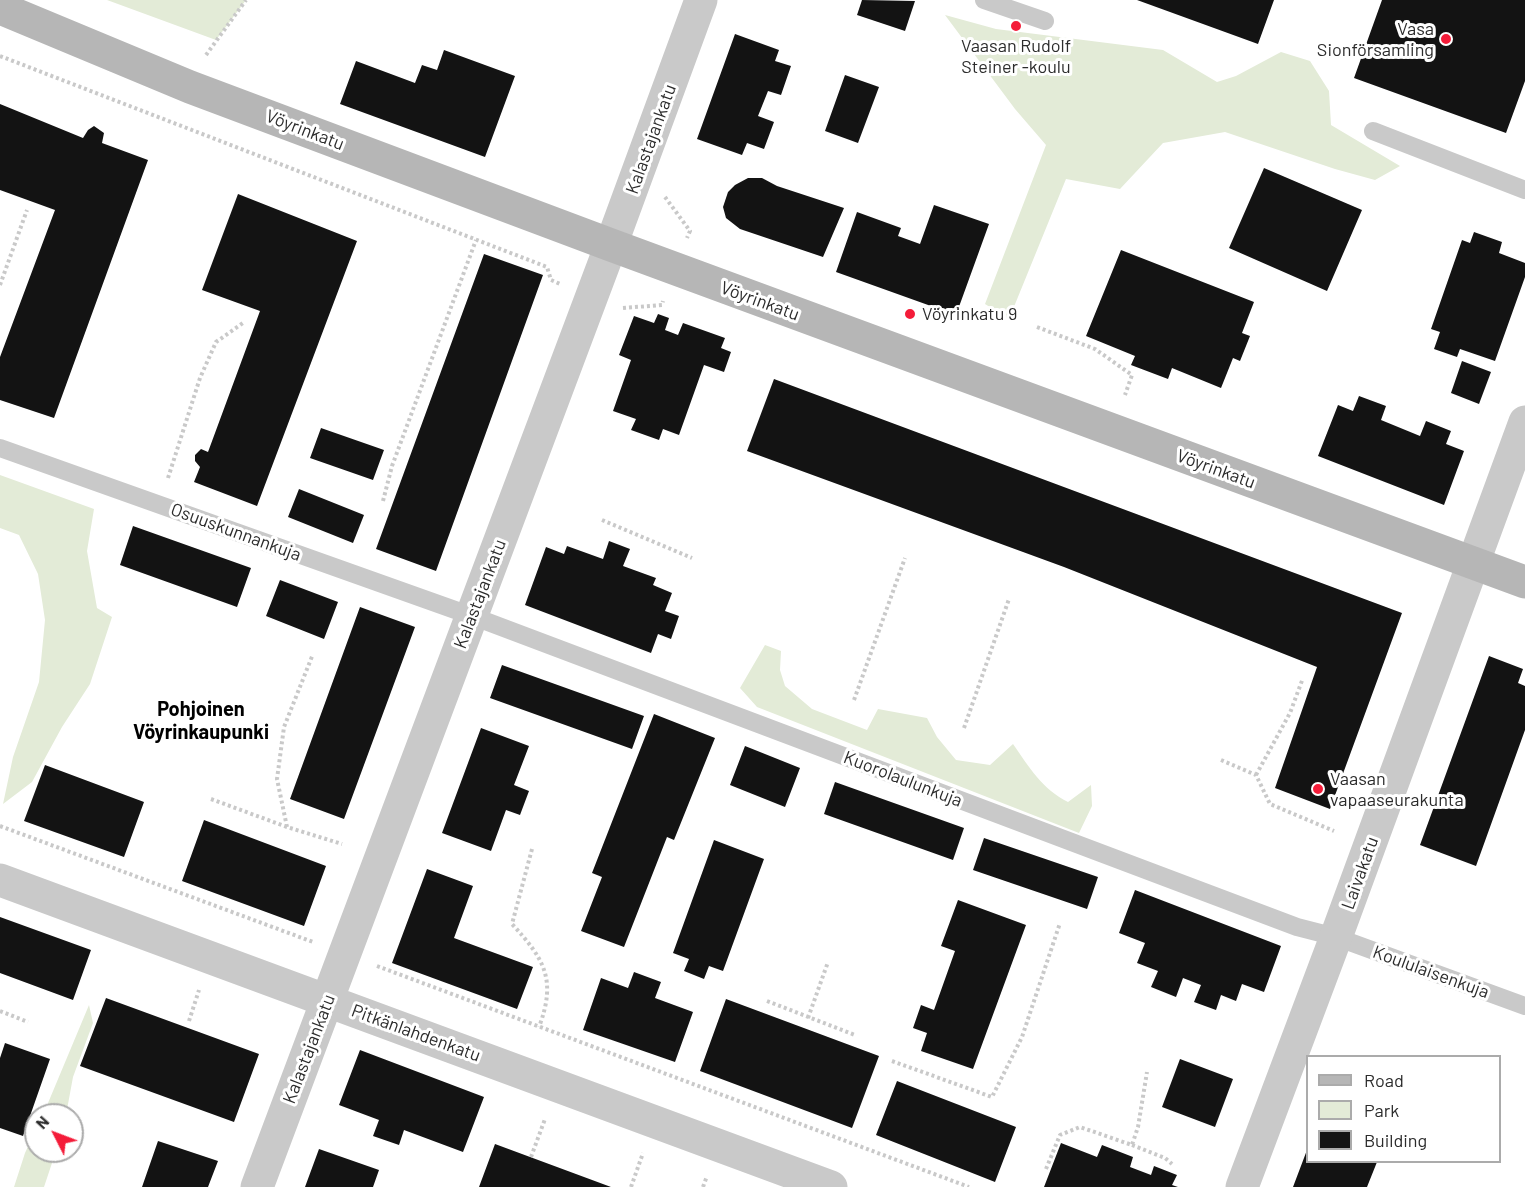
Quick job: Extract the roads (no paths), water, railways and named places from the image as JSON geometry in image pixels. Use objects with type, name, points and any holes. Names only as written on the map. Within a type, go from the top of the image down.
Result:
[{"type":"main road","name":"Vöyrinkatu","points":[[0,8],[190,87],[1525,582]]},
{"type":"street","name":"Kalastajankatu","points":[[257,1187],[701,0]]},
{"type":"street","name":"Laivakatu","points":[[1242,1187],[1525,422]]},
{"type":"street","name":"Pitkänlahdenkatu","points":[[0,880],[831,1187]]},
{"type":"lane","points":[[984,0],[1045,21]]},
{"type":"lane","points":[[1373,131],[1525,189]]},
{"type":"lane","name":"Osuuskunnankuja","points":[[0,448],[472,616]]},
{"type":"lane","name":"Kuorolaulunkuja","points":[[472,616],[1298,927],[1336,937]]},
{"type":"lane","name":"Koululaisenkuja","points":[[1336,937],[1525,1006]]},
{"type":"place","name":"Vaasan Rudolf Steiner -koulu","points":[[1016,26]]},
{"type":"place","name":"Vasa Sionförsamling","points":[[1446,39]]},
{"type":"place","name":"Vöyrinkatu 9","points":[[910,314]]},
{"type":"place","name":"Vaasan vapaaseurakunta","points":[[1318,789]]},
{"type":"district","name":"Pohjoinen Vöyrinkaupunki","points":[[201,720]]}]
